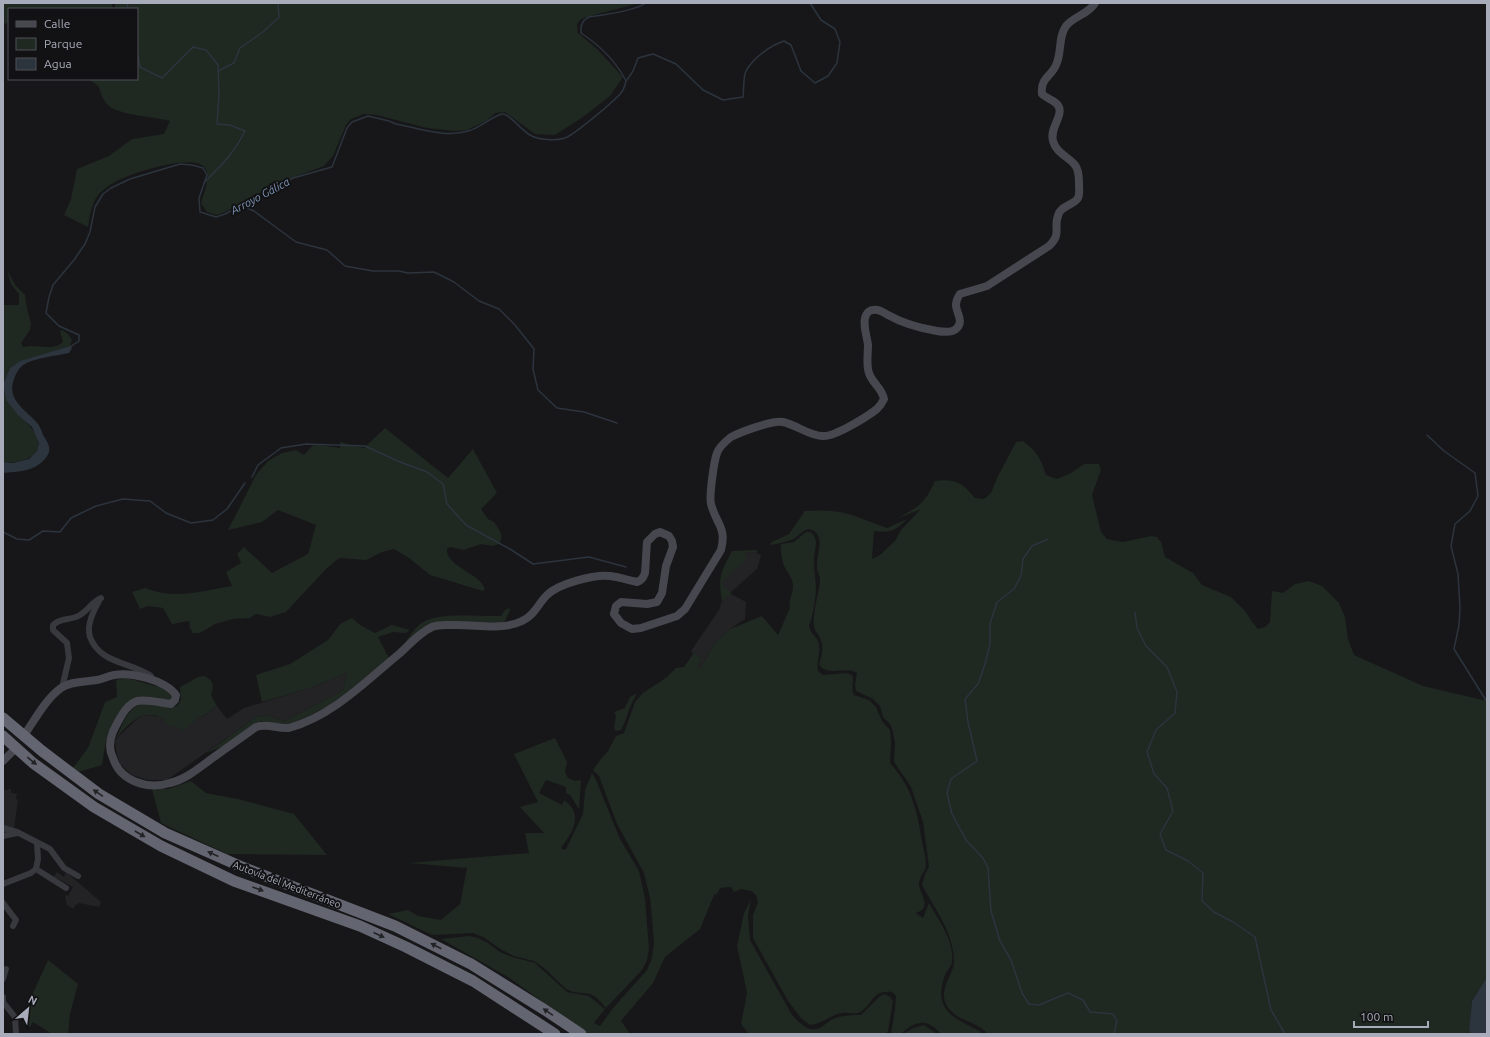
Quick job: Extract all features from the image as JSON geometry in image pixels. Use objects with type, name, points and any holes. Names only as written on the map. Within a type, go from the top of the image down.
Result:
[{"type":"highway","name":"Autovía del Mediterráneo","points":[[3,718],[42,751],[99,794],[165,833],[242,867],[395,926],[471,964],[581,1034]]},
{"type":"highway","name":"Autovía del Mediterráneo","points":[[3,736],[33,763],[94,807],[161,846],[234,881],[360,926],[406,947],[473,981],[555,1034]]},
{"type":"main road","points":[[27,731],[43,708],[62,688],[68,684],[126,674],[159,682],[171,688],[176,695],[175,700],[171,704],[138,701],[130,705],[124,711],[111,736],[110,748],[115,765],[124,776],[137,783],[155,785],[169,784],[182,779],[256,727],[266,724],[283,729],[289,728],[323,713],[355,690],[419,636],[432,627],[442,624],[473,624],[503,627],[522,621],[532,615],[547,595],[558,588],[569,584],[594,577],[609,576],[636,582],[640,581],[645,573],[648,542],[654,534],[664,533],[669,536],[672,541],[673,548],[666,566],[662,593],[657,602],[647,604],[622,602],[616,606],[614,614],[621,624],[632,629],[641,628],[677,616],[685,609],[721,550],[724,540],[722,528],[712,509],[710,495],[717,453],[723,444],[731,437],[772,422],[783,422],[816,435],[832,435],[878,409],[884,399],[882,392],[872,380],[868,371],[865,318],[868,312],[880,310],[903,323],[916,327],[945,332],[954,331],[960,323],[956,306],[957,299],[960,294],[987,286],[1055,241],[1057,233],[1056,222],[1061,210],[1078,198],[1080,192],[1079,174],[1076,166],[1059,151],[1053,143],[1052,130],[1060,116],[1060,109],[1056,103],[1047,99],[1042,94],[1041,88],[1044,80],[1056,67],[1059,59],[1060,44],[1067,25],[1092,8],[1095,3]]},
{"type":"main road","points":[[3,761],[12,752]]},
{"type":"street","points":[[62,688],[69,658],[67,643],[53,630],[53,625],[56,621],[76,617],[85,612],[96,600],[101,598],[96,605],[89,627],[89,634],[96,650],[103,655],[121,663],[147,672],[151,676],[150,680]]},
{"type":"street","points":[[3,828],[17,832],[50,849],[64,868],[78,876]]},
{"type":"street","points":[[3,836],[17,832]]},
{"type":"street","points":[[3,884],[31,873],[36,869],[38,859],[37,843]]},
{"type":"street","points":[[36,869],[66,888]]},
{"type":"street","points":[[3,903],[16,920],[13,926]]},
{"type":"street","points":[[3,979],[6,969]]},
{"type":"street","points":[[3,997],[3,1002],[15,1017],[16,1034]]},
{"type":"shaded area","points":[[746,552],[761,555],[757,569],[731,592],[720,583],[744,561]]},
{"type":"shaded area","points":[[731,594],[746,602],[745,619],[730,629],[714,644],[701,668],[698,666],[702,658],[691,651],[719,610],[722,601]]},
{"type":"shaded area","points":[[347,673],[343,690],[285,721],[266,715],[256,717],[167,780],[148,780],[132,775],[120,764],[115,741],[137,719],[143,716],[150,715],[160,717],[170,726],[179,727],[202,716],[203,717],[217,706],[227,719],[244,708],[310,688]]},
{"type":"shaded area","points":[[11,789],[11,793],[17,794],[16,799],[18,800],[14,828],[3,827],[3,790]]},
{"type":"shaded area","points":[[57,872],[64,877],[66,872],[101,902],[99,907],[79,903],[77,905],[76,904],[73,909],[67,905],[65,897],[66,895],[68,896],[73,887],[54,877]]},
{"type":"green space","points":[[3,3],[112,3],[112,8],[8,8],[8,23],[3,24]]},
{"type":"green space","points":[[115,3],[640,3],[581,19],[577,24],[578,33],[597,49],[623,77],[610,96],[583,117],[555,135],[535,134],[505,112],[495,113],[486,121],[467,130],[454,131],[427,128],[377,115],[364,114],[351,119],[346,125],[333,156],[324,166],[280,182],[225,212],[216,215],[207,212],[201,203],[207,180],[207,172],[205,168],[199,164],[188,162],[175,163],[133,174],[122,178],[105,188],[98,195],[94,203],[88,227],[64,215],[71,199],[77,169],[109,156],[132,139],[164,134],[170,121],[129,114],[114,109],[105,102],[99,87],[90,80],[138,80],[138,8],[115,8]]},
{"type":"green space","points":[[7,270],[16,286],[25,295],[31,323],[30,330],[21,343],[23,347],[49,347],[59,345],[63,342],[60,331],[62,330],[68,334],[72,340],[70,346],[20,361],[10,368],[3,384],[3,305],[19,305],[19,294],[11,284]]},
{"type":"green space","points":[[3,385],[7,400],[29,425],[38,440],[38,447],[35,453],[32,456],[20,461],[3,462]]},
{"type":"green space","points":[[385,428],[448,478],[473,449],[497,493],[481,509],[488,519],[494,522],[502,537],[499,544],[492,546],[481,544],[464,550],[450,547],[447,549],[447,553],[453,562],[475,577],[483,585],[485,589],[483,591],[430,575],[409,558],[394,549],[382,552],[366,560],[339,558],[326,569],[286,612],[270,617],[256,614],[250,618],[233,619],[215,624],[200,633],[193,633],[190,628],[189,621],[172,624],[163,608],[148,606],[140,609],[132,592],[145,588],[156,592],[178,594],[232,586],[226,572],[241,563],[237,554],[244,547],[272,573],[308,554],[316,525],[278,510],[262,522],[228,530],[256,475],[268,461],[282,453],[296,450],[304,455],[314,444],[340,448],[340,442],[364,448]]},
{"type":"green space","points":[[1023,441],[1038,456],[1046,475],[1057,479],[1071,473],[1084,464],[1099,464],[1101,470],[1092,495],[1101,532],[1107,539],[1123,542],[1151,536],[1157,537],[1161,542],[1165,557],[1193,573],[1202,585],[1231,597],[1245,611],[1258,629],[1265,627],[1270,622],[1272,591],[1283,593],[1295,584],[1309,581],[1322,586],[1339,603],[1345,617],[1348,639],[1354,655],[1423,686],[1487,701],[1487,977],[1472,1001],[1469,1030],[1471,1034],[988,1034],[978,1026],[960,1018],[950,1010],[944,998],[944,992],[954,965],[953,950],[947,930],[922,885],[929,867],[923,822],[911,787],[894,762],[895,743],[890,724],[883,717],[880,706],[873,699],[856,691],[855,685],[857,673],[847,670],[831,671],[822,668],[819,664],[822,654],[822,645],[814,628],[814,621],[820,581],[817,566],[820,543],[819,538],[814,531],[808,529],[796,538],[769,545],[789,534],[805,511],[840,512],[887,528],[907,519],[896,529],[885,532],[874,531],[872,559],[880,555],[895,541],[901,530],[921,509],[896,519],[920,504],[935,481],[953,481],[962,485],[975,498],[984,499],[991,493],[997,478],[1016,442]]},
{"type":"green space","points":[[806,532],[811,532],[816,539],[814,565],[816,592],[809,628],[819,644],[818,671],[823,675],[846,673],[852,675],[852,690],[854,695],[869,700],[876,707],[882,721],[890,730],[890,763],[904,781],[912,799],[918,819],[926,859],[926,867],[919,882],[925,903],[924,907],[916,913],[923,918],[929,903],[945,931],[951,947],[952,962],[945,976],[941,989],[944,1006],[955,1018],[980,1031],[981,1034],[941,1034],[931,1025],[921,1023],[906,1029],[901,1034],[891,1034],[896,996],[892,992],[885,992],[876,995],[865,1009],[860,1012],[838,1014],[810,1025],[801,1018],[788,1001],[753,938],[753,915],[758,902],[756,895],[751,891],[741,889],[734,892],[731,887],[720,888],[717,894],[714,895],[700,929],[665,957],[653,983],[621,1021],[630,1034],[588,1034],[508,977],[441,939],[469,936],[478,938],[500,952],[535,963],[567,992],[589,996],[605,1009],[594,1023],[600,1026],[613,1008],[647,970],[652,958],[654,942],[650,898],[644,873],[617,824],[599,776],[593,770],[608,751],[616,736],[624,733],[635,702],[643,693],[667,677],[676,668],[684,667],[693,654],[691,651],[702,658],[698,666],[701,668],[714,644],[730,629],[762,616],[778,635],[790,608],[793,586],[791,578],[783,564],[781,544],[794,542]]},
{"type":"green space","points":[[732,551],[758,551],[756,553],[746,552],[745,561],[721,583],[731,592],[731,594],[722,601],[720,586],[721,574]]},
{"type":"green space","points":[[509,608],[510,610],[504,623],[440,622],[407,643],[406,641],[420,624],[436,617],[501,616],[505,610]]},
{"type":"green space","points":[[352,618],[360,625],[375,633],[392,625],[410,630],[406,633],[393,632],[378,637],[389,658],[330,705],[288,726],[261,721],[226,745],[206,753],[256,717],[266,715],[285,721],[343,690],[347,673],[310,688],[262,702],[256,675],[290,664],[328,640],[340,624]]},
{"type":"green space","points":[[205,676],[212,684],[213,689],[211,695],[217,706],[202,717],[201,716],[182,731],[179,727],[169,726],[163,719],[154,715],[147,715],[135,720],[123,730],[115,741],[125,720],[133,708],[146,703],[168,707],[177,706],[181,700],[180,687],[198,677]]},
{"type":"green space","points":[[127,678],[166,689],[173,696],[171,700],[146,699],[118,717],[106,740],[102,765],[78,772],[73,768],[88,748],[105,702],[117,697],[116,680]]},
{"type":"green space","points":[[637,693],[621,730],[616,731],[614,728],[616,716],[614,712],[625,708],[630,697]]},
{"type":"green space","points":[[555,738],[567,762],[565,772],[568,778],[575,781],[581,780],[579,809],[570,795],[566,793],[566,787],[546,780],[539,793],[562,805],[564,800],[574,811],[575,817],[572,829],[561,848],[564,850],[566,849],[583,814],[585,790],[592,773],[620,839],[639,871],[645,898],[649,949],[647,960],[642,970],[606,1008],[597,998],[590,994],[573,992],[566,989],[544,968],[534,961],[514,956],[483,937],[473,933],[432,935],[388,914],[408,910],[418,916],[441,920],[460,904],[467,868],[408,863],[529,853],[525,833],[544,833],[520,807],[538,802],[514,754]]},
{"type":"green space","points":[[191,781],[206,793],[238,799],[294,814],[327,855],[227,854],[161,823],[152,789],[168,789]]},
{"type":"green space","points":[[751,900],[748,916],[750,940],[792,1015],[802,1025],[812,1029],[818,1028],[836,1018],[861,1015],[880,996],[885,994],[893,1001],[888,1031],[886,1034],[749,1034],[741,1024],[747,993],[737,946],[744,913]]},
{"type":"green space","points":[[48,960],[78,984],[70,1014],[68,1034],[49,1034],[49,1032],[33,1022],[30,1027],[23,1023],[29,1002]]},
{"type":"green space","points":[[924,1025],[937,1034],[903,1034],[913,1028]]},
{"type":"water","points":[[70,346],[72,348],[69,353],[26,363],[17,372],[12,387],[15,399],[38,424],[49,445],[49,451],[43,461],[35,467],[3,473],[3,462],[13,463],[29,459],[37,451],[39,443],[32,427],[18,415],[6,400],[3,384],[10,368],[20,361]]},
{"type":"water","points":[[1487,977],[1487,1034],[1471,1034],[1469,1030],[1472,1001]]},
{"type":"waterway","points":[[127,3],[128,8]]},
{"type":"waterway","points":[[218,71],[234,63],[240,48],[263,32],[279,17],[278,3]]},
{"type":"waterway","name":"Arroyo Gálica","points":[[70,347],[79,341],[79,335],[59,326],[46,313],[49,297],[53,285],[85,244],[90,232],[95,207],[103,194],[111,188],[130,179],[180,164],[203,168],[207,175],[199,198],[200,212],[216,217],[225,214],[293,178],[332,167],[347,128],[352,122],[368,116],[423,130],[441,133],[459,133],[472,130],[496,116],[503,114],[510,117],[525,132],[534,137],[550,140],[565,138],[585,125],[616,98],[625,86],[626,81],[606,54],[581,33],[582,23],[589,17],[627,10],[646,3]]},
{"type":"waterway","points":[[627,80],[633,71],[638,58],[653,54],[676,64],[703,90],[723,100],[743,97],[744,76],[749,66],[763,53],[784,41],[791,45],[801,71],[815,83],[828,76],[837,63],[840,42],[835,29],[821,20],[810,3]]},
{"type":"waterway","points":[[138,57],[140,67],[162,78],[193,47],[206,50],[218,65],[219,94],[217,124],[230,125],[245,131],[232,153],[204,183]]},
{"type":"waterway","points":[[242,206],[254,211],[296,242],[327,250],[345,266],[373,271],[399,271],[408,273],[434,272],[454,282],[479,301],[499,309],[515,325],[534,349],[533,369],[538,390],[557,408],[584,412],[617,423]]},
{"type":"waterway","points":[[1427,435],[1444,451],[1475,473],[1478,496],[1470,511],[1455,524],[1451,546],[1458,574],[1460,608],[1459,625],[1454,649],[1487,702]]},
{"type":"waterway","points":[[252,477],[258,465],[281,448],[306,444],[365,446],[400,462],[427,472],[443,484],[447,504],[466,525],[510,549],[533,564],[589,557],[626,567]]},
{"type":"waterway","points":[[3,532],[17,539],[29,540],[43,531],[60,532],[71,518],[96,506],[123,499],[150,501],[166,513],[191,523],[213,520],[227,509],[245,483]]},
{"type":"waterway","points":[[1048,539],[1032,546],[1023,559],[1021,576],[1014,589],[997,602],[990,624],[990,644],[985,664],[978,684],[965,699],[968,722],[977,761],[951,779],[947,793],[952,814],[966,840],[983,858],[988,868],[991,911],[1000,941],[1011,960],[1022,993],[1029,1004],[1039,1005],[1068,993],[1083,1000],[1090,1012],[1113,1014],[1117,1021],[1114,1034]]},
{"type":"waterway","points":[[1135,612],[1137,628],[1146,646],[1167,667],[1177,692],[1175,713],[1156,730],[1147,752],[1154,774],[1167,788],[1173,811],[1160,834],[1166,850],[1188,861],[1203,873],[1202,901],[1214,912],[1233,922],[1255,937],[1271,1010],[1285,1034]]}]
